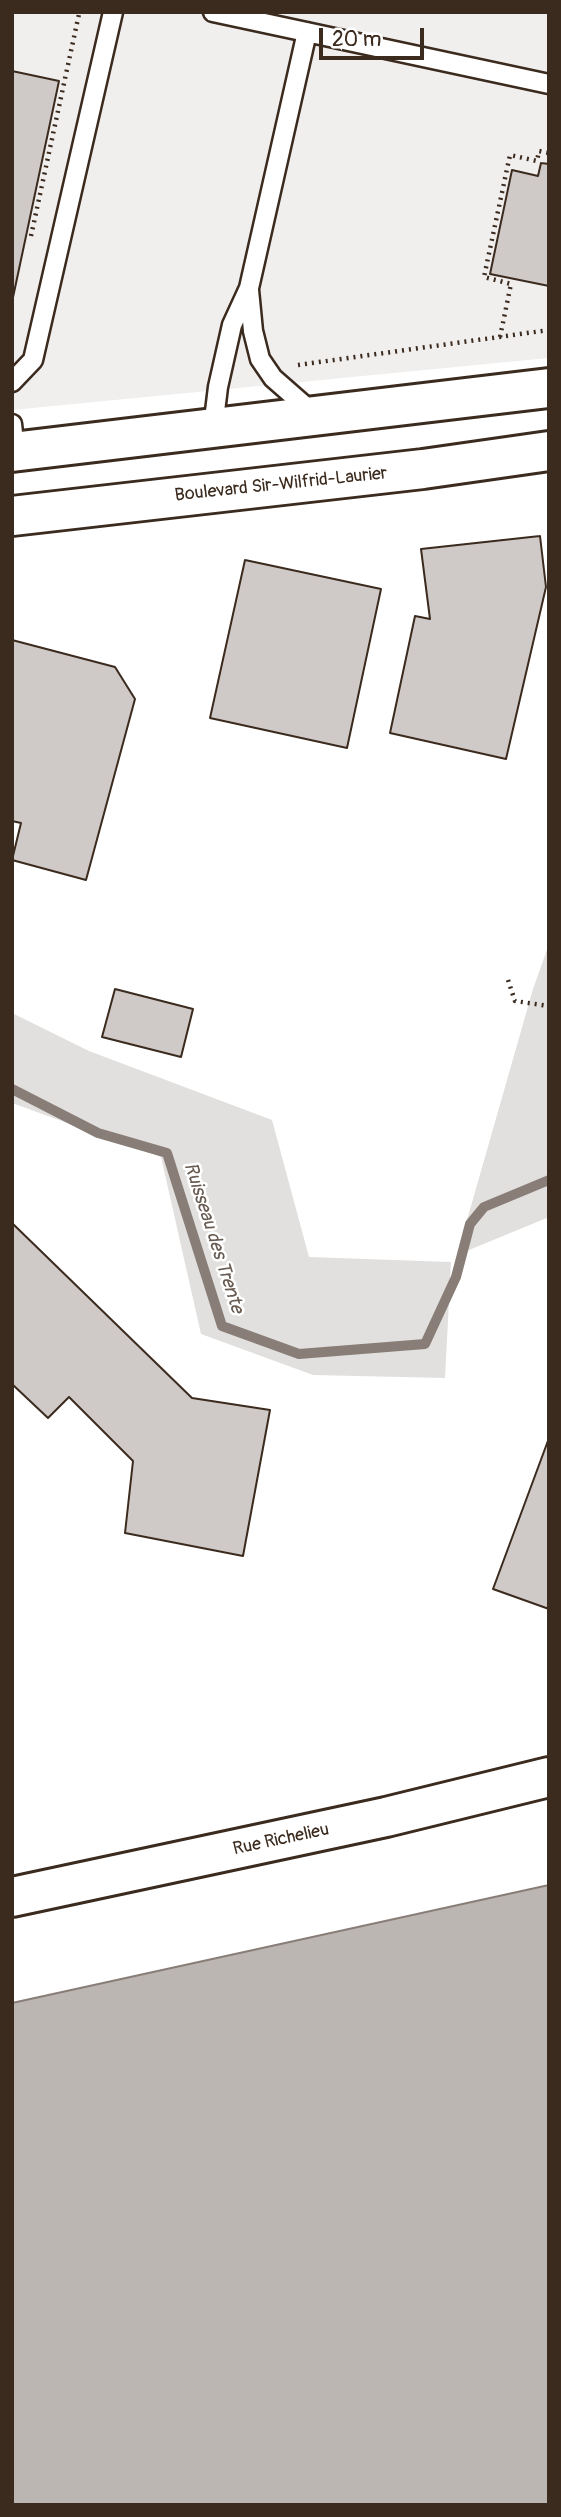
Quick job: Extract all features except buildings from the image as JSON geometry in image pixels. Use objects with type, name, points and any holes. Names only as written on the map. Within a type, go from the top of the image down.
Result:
[{"type":"main road","points":[[13,442],[213,428],[549,388]]},
{"type":"main road","name":"Boulevard Sir-Wilfrid-Laurier","points":[[12,516],[423,469],[549,451]]},
{"type":"main road","name":"Rue Richelieu","points":[[12,1897],[386,1817],[549,1777]]},
{"type":"lane","points":[[13,385],[33,360],[113,12]]},
{"type":"lane","points":[[214,12],[549,84]]},
{"type":"lane","points":[[213,428],[218,387],[232,325],[249,288],[307,32]]},
{"type":"lane","points":[[249,288],[254,339],[260,359],[273,378],[316,415]]},
{"type":"path","points":[[30,240],[42,172],[79,14]]},
{"type":"path","points":[[500,337],[511,284],[484,277],[501,209],[510,155],[537,161],[539,150],[549,153]]},
{"type":"path","points":[[319,362],[549,330]]},
{"type":"path","points":[[508,980],[515,1001],[549,1006]]},
{"type":"shaded area","points":[[12,12],[549,12],[549,358],[12,410]]},
{"type":"shaded area","points":[[549,944],[549,1217],[457,1255],[533,989]]},
{"type":"shaded area","points":[[12,1013],[89,1051],[272,1120],[309,1257],[451,1262],[445,1378],[313,1375],[201,1334],[161,1157],[12,1103]]},
{"type":"shaded area","points":[[549,1885],[549,2505],[12,2505],[12,2003]]},
{"type":"waterway","name":"Ruisseau des Trente","points":[[12,1089],[98,1133],[167,1153],[222,1326],[299,1354],[425,1344],[456,1277],[470,1224],[484,1207],[549,1180]]}]
